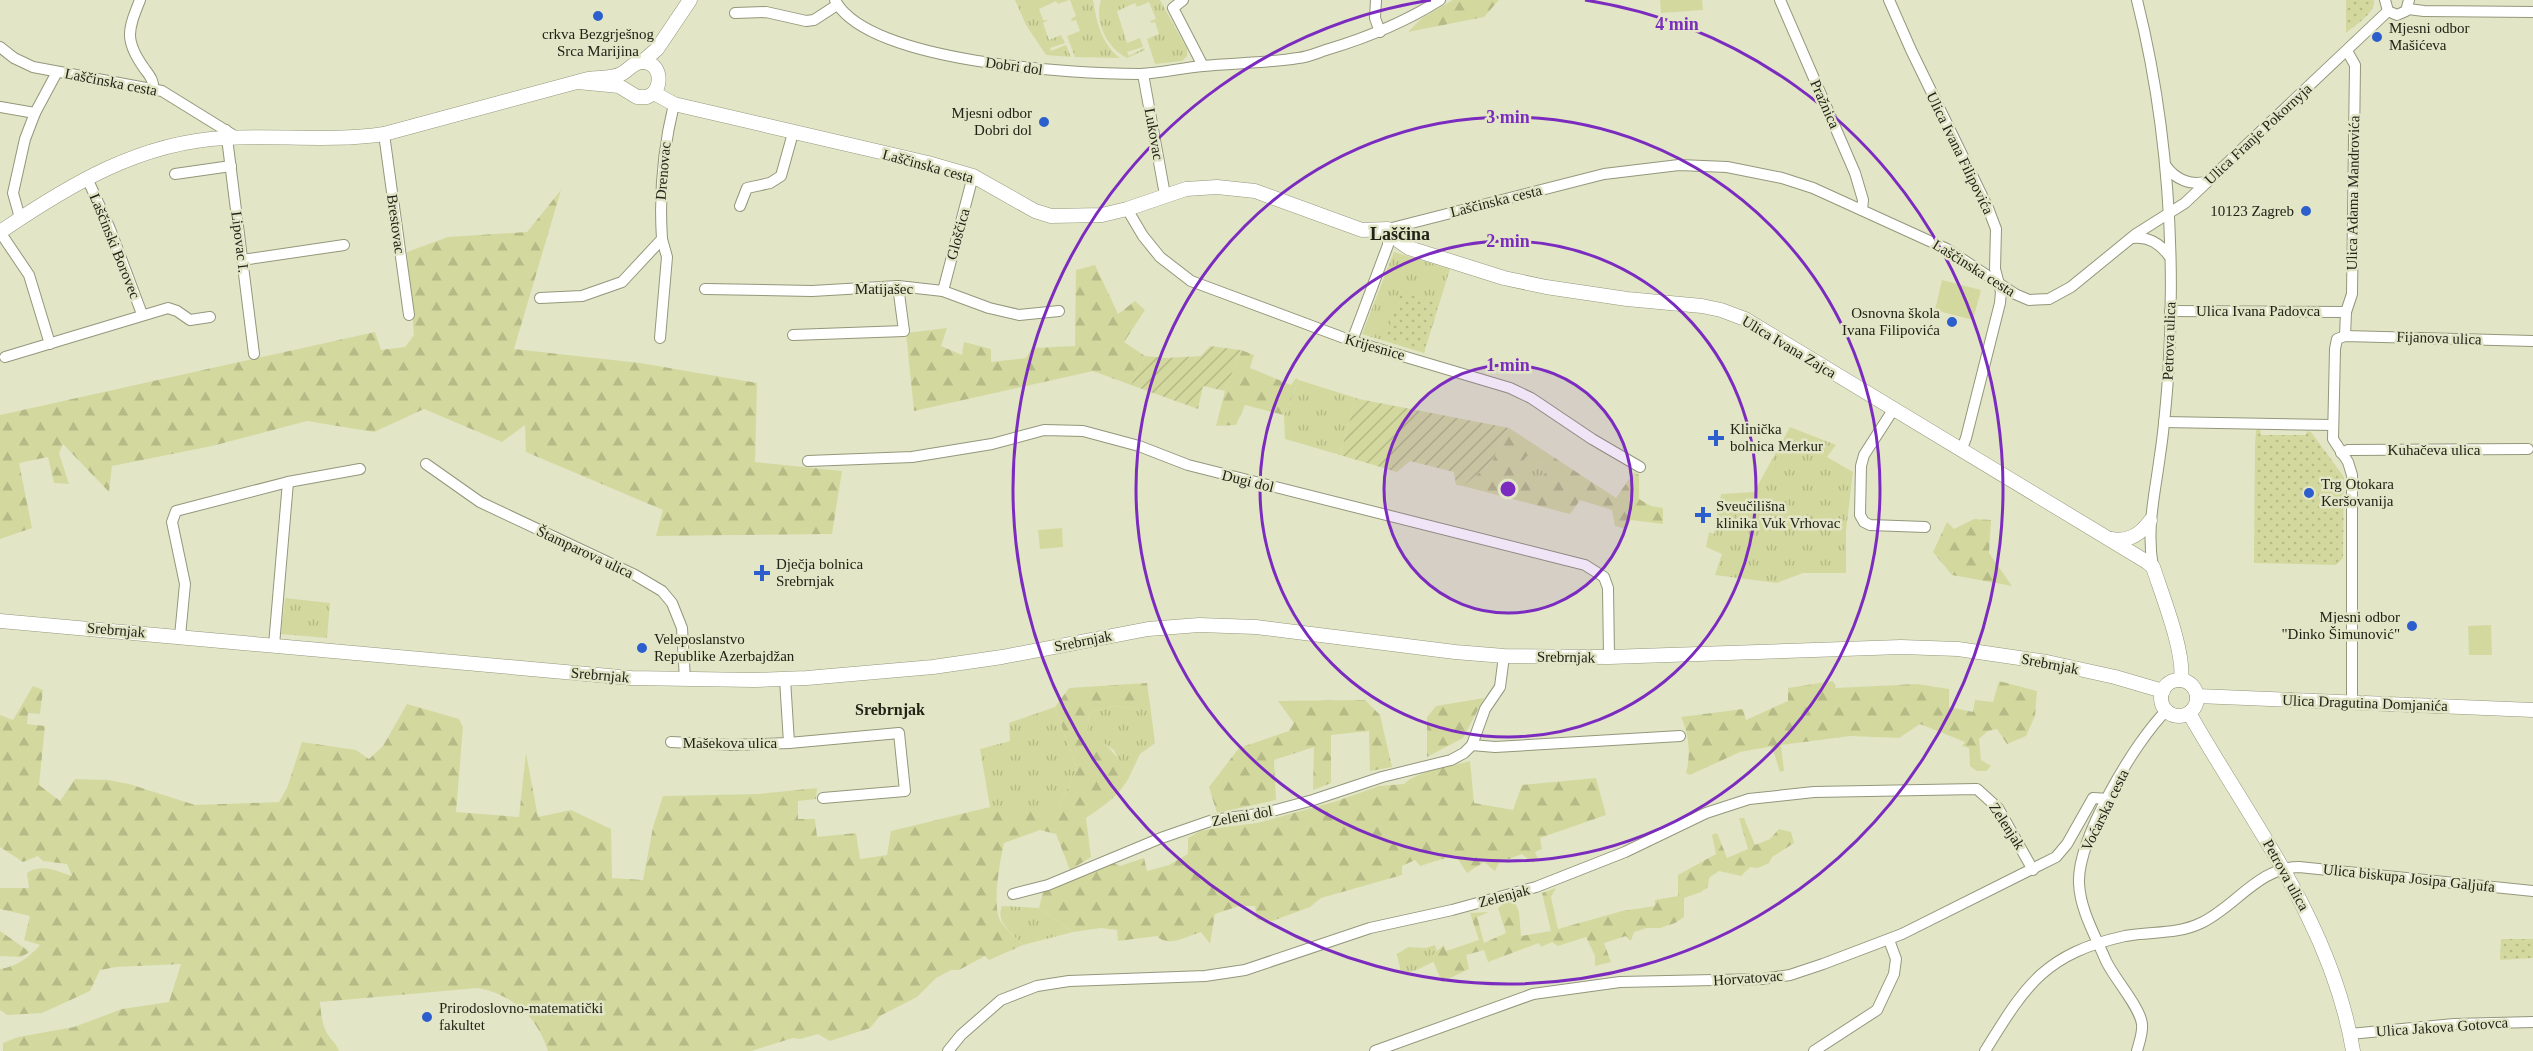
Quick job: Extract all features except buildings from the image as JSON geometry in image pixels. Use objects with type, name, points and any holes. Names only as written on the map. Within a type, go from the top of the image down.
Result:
[{"type":"main road","points":[[578,82],[609,84],[642,98],[654,93],[659,82],[659,60],[674,27],[690,0]]},
{"type":"main road","points":[[642,62],[657,49],[674,27]]},
{"type":"main road","points":[[0,232],[87,178],[135,156],[162,147],[230,135],[354,138],[384,134],[578,82],[615,76],[633,64],[642,62],[651,64],[658,72]]},
{"type":"main road","points":[[627,70],[624,79],[628,91]]},
{"type":"main road","name":"Laščinska cesta","points":[[654,93],[674,104],[928,163],[973,176],[1035,212],[1051,216],[1096,216],[1199,187],[1237,187],[1278,198],[1362,230],[1388,229]]},
{"type":"main road","name":"Ulica Ivana Zajca","points":[[1388,229],[1409,248],[1526,283],[1627,299],[1702,306],[1734,314],[1779,338],[1893,410],[2153,567]]},
{"type":"main road","points":[[2106,538],[2129,539],[2141,532],[2150,521]]},
{"type":"main road","name":"Petrova ulica","points":[[2153,567],[2170,619],[2181,669],[2181,680]]},
{"type":"main road","name":"Srebrnjak","points":[[0,621],[631,678],[685,680],[785,679],[956,664],[1148,629],[1199,625],[1265,628],[1504,656],[1609,657],[1901,647],[1958,649],[2047,662],[2115,677],[2163,691]]},
{"type":"main road","points":[[2181,680],[2192,685],[2197,696],[2196,705],[2189,713],[2177,715],[2167,710],[2162,700],[2163,691],[2170,683],[2181,680]]},
{"type":"main road","name":"Ulica Dragutina Domjanića","points":[[2197,696],[2533,710]]},
{"type":"main road","name":"Petrova ulica","points":[[2189,713],[2284,868],[2318,938],[2354,1051]]},
{"type":"street","points":[[140,0],[130,25],[129,44],[152,79],[153,89]]},
{"type":"street","points":[[1183,0],[1173,8],[1203,66]]},
{"type":"street","points":[[1376,0],[1375,18],[1380,32]]},
{"type":"street","name":"Dobri dol","points":[[735,13],[766,12],[806,21],[814,20],[836,2],[852,18],[874,32],[897,41],[960,58],[1062,72],[1143,74],[1203,66],[1300,58],[1380,32],[1408,20],[1440,0]]},
{"type":"street","name":"Pražnica","points":[[1780,0],[1855,173],[1862,194],[1862,210]]},
{"type":"street","name":"Ulica Ivana Filipovića","points":[[1889,0],[1993,220],[1997,240],[1995,269],[2001,303],[1966,438],[1960,450]]},
{"type":"street","name":"Petrova ulica","points":[[2137,0],[2157,93],[2166,166],[2168,215],[2170,311],[2164,422],[2150,521],[2149,540],[2153,567]]},
{"type":"street","points":[[2385,0],[2388,11],[2394,15],[2400,15],[2408,4],[2424,11],[2533,12]]},
{"type":"street","name":"Ulica Franje Pokornyja","points":[[2168,215],[2186,203],[2388,11]]},
{"type":"street","points":[[0,47],[23,63],[57,72]]},
{"type":"street","name":"Ulica Adama Mandrovića","points":[[2345,336],[2346,312],[2352,294],[2355,65],[2347,51]]},
{"type":"street","name":"Laščinska cesta","points":[[20,218],[13,193],[25,139],[35,113],[57,72],[153,89],[171,95],[230,135]]},
{"type":"street","name":"Lukovac","points":[[1143,74],[1165,195]]},
{"type":"street","name":"Drenovac","points":[[660,338],[666,257],[662,239],[660,204],[664,148],[674,104]]},
{"type":"street","points":[[0,107],[35,113]]},
{"type":"street","points":[[199,141],[206,129],[206,117]]},
{"type":"street","points":[[740,206],[747,188],[770,183],[781,176],[793,133]]},
{"type":"street","name":"Brestovac","points":[[384,134],[409,315]]},
{"type":"street","name":"Lipovac I.","points":[[230,135],[231,166],[254,354]]},
{"type":"street","name":"Laščinska cesta","points":[[1388,229],[1604,174],[1679,165],[1727,168],[1782,178],[1813,188],[1947,249],[1999,285],[2029,300],[2043,300],[2054,298],[2072,287],[2130,239],[2168,215]]},
{"type":"street","points":[[175,174],[231,166]]},
{"type":"street","points":[[2166,166],[2175,176],[2185,181],[2200,184],[2209,180]]},
{"type":"street","name":"Gloščica","points":[[943,291],[973,176]]},
{"type":"street","name":"Laščinski Borovec","points":[[87,178],[123,261],[142,315]]},
{"type":"street","name":"Krijesnice","points":[[1127,209],[1143,236],[1160,257],[1191,281],[1352,341],[1510,388],[1531,398],[1592,439],[1640,467]]},
{"type":"street","points":[[1352,341],[1388,245],[1388,229]]},
{"type":"street","points":[[0,232],[29,275],[50,344]]},
{"type":"street","points":[[540,298],[582,296],[622,282],[662,239]]},
{"type":"street","points":[[2130,239],[2149,239],[2160,246],[2169,257]]},
{"type":"street","points":[[242,260],[344,245]]},
{"type":"street","points":[[793,335],[904,331],[898,286]]},
{"type":"street","name":"Matijašec","points":[[705,289],[812,291],[898,286],[943,291],[989,308],[1019,315],[1059,311]]},
{"type":"street","name":"Laščinski Borovec","points":[[5,357],[168,308],[190,320],[210,317]]},
{"type":"street","name":"Ulica Ivana Padovca","points":[[2170,311],[2346,312]]},
{"type":"street","points":[[2345,336],[2337,339],[2335,349],[2333,425],[2334,444],[2348,462],[2352,475],[2354,570],[2352,702]]},
{"type":"street","name":"Fijanova ulica","points":[[2345,336],[2533,341]]},
{"type":"street","points":[[1893,410],[1863,459],[1859,481],[1860,515],[1864,522],[1870,525],[1925,527]]},
{"type":"street","points":[[2164,422],[2333,425]]},
{"type":"street","name":"Dugi dol","points":[[808,461],[912,457],[992,444],[1044,430],[1083,431],[1139,446],[1188,465],[1585,565],[1604,577],[1608,588],[1609,657]]},
{"type":"street","name":"Kuhačeva ulica","points":[[2341,453],[2348,450],[2528,450]]},
{"type":"street","name":"Štamparova ulica","points":[[426,464],[480,502],[635,575],[662,591],[672,603],[682,628],[685,680]]},
{"type":"street","points":[[180,636],[185,584],[172,522],[176,511],[288,482],[360,469]]},
{"type":"street","points":[[274,645],[288,482]]},
{"type":"street","points":[[1504,656],[1500,687],[1485,710],[1472,745],[1495,747],[1680,736]]},
{"type":"street","name":"Mašekova ulica","points":[[785,679],[789,743]]},
{"type":"street","name":"Voćarska cesta","points":[[2137,1051],[2142,1022],[2098,944],[2086,911],[2079,881],[2085,848],[2109,799],[2144,736],[2167,710]]},
{"type":"street","name":"Mašekova ulica","points":[[671,742],[732,745],[789,743],[899,733],[904,791],[823,798]]},
{"type":"street","name":"Zeleni dol","points":[[1013,894],[1048,885],[1161,838],[1213,820],[1265,813],[1313,800],[1382,777],[1451,760],[1464,753],[1472,745]]},
{"type":"street","name":"Zelenjak","points":[[948,1051],[961,1035],[1001,1000],[1037,986],[1069,981],[1205,976],[1245,970],[1370,928],[1452,910],[1536,887],[1625,852],[1706,813],[1749,799],[1814,792],[1977,789],[1998,808],[2033,870]]},
{"type":"street","name":"Horvatovac","points":[[1376,1051],[1533,994],[1620,982],[1762,979],[1812,968],[1889,940],[2033,870],[2060,852],[2093,798],[2109,799]]},
{"type":"street","name":"Ulica biskupa Josipa Galjufa","points":[[2284,868],[2300,867],[2533,891]]},
{"type":"street","points":[[1985,1051],[2023,992],[2039,974],[2061,960],[2098,944],[2127,936],[2183,930],[2204,922],[2266,876],[2284,868]]},
{"type":"street","points":[[1814,1051],[1877,1010],[1894,974],[1896,959],[1889,940]]},
{"type":"street","name":"Ulica Jakova Gotovca","points":[[2350,1034],[2454,1024],[2533,1022]]},
{"type":"green space","points":[[1015,0],[1069,0],[1058,4],[1056,1],[1039,9],[1043,20],[1048,20],[1043,23],[1049,40],[1061,35],[1065,43],[1050,48],[1051,51],[1066,45],[1071,57],[1046,55],[1026,25]]},
{"type":"green space","points":[[1070,0],[1093,0],[1098,25],[1104,39],[1120,58],[1075,57],[1067,36],[1080,31],[1076,20],[1071,19],[1076,16]]},
{"type":"green space","points":[[1101,0],[1160,0],[1187,49],[1187,56],[1182,61],[1155,64],[1147,39],[1159,34],[1155,22],[1150,21],[1156,19],[1149,2],[1137,7],[1135,3],[1117,11],[1127,43],[1140,38],[1143,47],[1127,52],[1129,56],[1144,48],[1145,50],[1127,58],[1120,54],[1104,34],[1099,17]]},
{"type":"green space","points":[[1453,0],[1499,0],[1484,17],[1408,32],[1422,18]]},
{"type":"green space","points":[[1660,0],[1702,0],[1703,10],[1661,13]]},
{"type":"green space","points":[[2346,0],[2374,0],[2374,5],[2368,14],[2346,33]]},
{"type":"green space","points":[[561,190],[514,349],[640,363],[757,383],[755,462],[842,471],[832,534],[656,536],[663,510],[526,452],[525,425],[502,442],[424,409],[374,432],[307,421],[212,446],[112,466],[109,492],[63,444],[59,453],[69,484],[54,483],[48,457],[19,463],[32,528],[0,539],[0,415],[375,332],[381,350],[405,347],[414,335],[407,252],[448,237],[527,232]]},
{"type":"green space","points":[[1394,252],[1450,269],[1424,353],[1362,334]]},
{"type":"green space","points":[[1095,265],[1118,314],[1135,301],[1145,310],[1124,342],[1145,356],[1131,385],[1093,371],[914,411],[906,333],[947,328],[941,346],[962,355],[964,342],[991,349],[991,362],[1026,358],[1032,348],[1075,346],[1076,270]]},
{"type":"green space","points":[[1942,280],[1981,290],[1973,320],[1935,310]]},
{"type":"green space","points":[[1401,290],[1439,303],[1424,351],[1386,338]]},
{"type":"green space","points":[[1210,346],[1241,350],[1225,391],[1203,386],[1198,409],[1131,385],[1145,356],[1166,358],[1201,356]]},
{"type":"green space","points":[[1241,350],[1254,355],[1250,368],[1291,385],[1296,378],[1299,380],[1284,415],[1245,405],[1236,425],[1216,426],[1225,391]]},
{"type":"green space","points":[[1299,380],[1356,398],[1340,455],[1285,439],[1284,415]]},
{"type":"green space","points":[[1356,398],[1509,428],[1491,463],[1463,486],[1456,485],[1454,472],[1410,461],[1397,472],[1340,455]]},
{"type":"green space","points":[[1790,427],[1836,445],[1827,457],[1853,472],[1846,531],[1846,573],[1803,573],[1777,583],[1715,575],[1722,554],[1706,547],[1709,532],[1714,534],[1721,494],[1754,492]]},
{"type":"green space","points":[[2260,427],[2261,435],[2306,435],[2307,431],[2311,432],[2344,477],[2343,558],[2336,565],[2254,563],[2255,445],[2256,430]]},
{"type":"green space","points":[[1509,428],[1616,498],[1634,472],[1639,475],[1639,499],[1651,506],[1663,508],[1663,524],[1631,520],[1626,529],[1615,526],[1612,510],[1580,500],[1570,514],[1463,486],[1491,463]],"holes":[[[1527,456],[1550,467],[1535,486],[1513,473]]]},
{"type":"green space","points":[[1527,456],[1550,467],[1535,486],[1513,473]]},
{"type":"green space","points":[[1974,519],[1991,520],[1989,553],[2012,586],[1952,575],[1933,552],[1947,522],[1954,529]]},
{"type":"green space","points":[[1062,528],[1063,547],[1040,549],[1038,530]]},
{"type":"green space","points":[[285,598],[330,603],[327,638],[281,634]]},
{"type":"green space","points":[[2491,625],[2492,655],[2469,655],[2468,626]]},
{"type":"green space","points":[[1833,681],[1836,688],[1917,684],[1949,689],[1949,707],[1973,712],[1975,700],[1993,702],[1999,681],[2037,691],[2035,716],[2026,736],[2007,744],[1997,729],[1988,731],[1979,739],[1981,760],[1991,766],[1986,771],[1977,771],[1970,766],[1969,748],[1962,746],[1965,742],[1920,724],[1899,738],[1850,736],[1781,745],[1784,771],[1780,772],[1772,747],[1768,747],[1740,752],[1690,775],[1686,773],[1688,745],[1681,717],[1743,709],[1746,720],[1788,701],[1788,688]]},
{"type":"green space","points":[[1147,683],[1150,704],[1132,708],[1113,706],[1089,713],[1087,733],[1107,745],[1132,771],[1119,792],[1086,818],[1091,857],[1070,870],[1056,834],[1040,830],[1004,843],[998,882],[998,913],[1005,927],[1023,945],[989,960],[985,956],[959,970],[951,970],[936,978],[917,997],[880,1016],[870,1028],[830,1041],[818,1034],[800,1039],[793,1038],[751,1051],[548,1051],[531,1018],[522,1009],[503,996],[478,988],[320,1002],[324,1028],[339,1051],[3,1051],[3,1043],[18,1037],[74,1027],[122,1009],[169,1002],[181,964],[116,967],[100,970],[90,991],[42,1013],[7,1015],[0,1010],[0,969],[22,961],[40,945],[24,940],[30,916],[0,909],[0,888],[29,888],[27,873],[44,868],[72,876],[67,864],[43,861],[38,856],[23,862],[0,847],[0,715],[13,720],[33,686],[43,690],[40,714],[28,713],[27,724],[45,726],[39,785],[60,801],[75,779],[108,780],[129,784],[195,805],[279,802],[287,788],[302,742],[356,750],[369,759],[383,746],[407,704],[459,719],[463,727],[456,812],[519,817],[526,753],[538,817],[571,810],[611,829],[612,878],[643,880],[653,827],[663,796],[758,794],[817,788],[816,799],[798,801],[798,819],[815,819],[817,837],[856,833],[860,859],[887,855],[891,831],[990,807],[1058,807],[1077,770],[1055,707],[1069,688]]},
{"type":"green space","points":[[1484,698],[1463,738],[1427,757],[1427,717],[1436,706]]},
{"type":"green space","points":[[1365,700],[1380,715],[1392,767],[1370,771],[1369,731],[1331,735],[1331,783],[1313,790],[1314,747],[1274,760],[1276,800],[1217,813],[1209,787],[1239,748],[1289,731],[1294,723],[1278,701]]},
{"type":"green space","points":[[1150,704],[1155,743],[1140,754],[1132,771],[1120,763],[1114,750],[1087,733],[1089,713],[1113,706],[1132,708]]},
{"type":"green space","points":[[1055,707],[1077,770],[1058,807],[990,807],[980,749],[1010,741],[1009,723]]},
{"type":"green space","points":[[1470,761],[1474,803],[1513,810],[1522,785],[1596,778],[1606,815],[1540,838],[1542,849],[1535,852],[1538,859],[1533,863],[1522,854],[1499,863],[1495,871],[1484,862],[1467,873],[1455,855],[1420,866],[1415,860],[1402,866],[1402,875],[1321,898],[1310,907],[1272,921],[1257,920],[1255,906],[1239,906],[1215,914],[1210,944],[1201,932],[1172,941],[1157,936],[1118,941],[1117,930],[1101,928],[1073,932],[1039,908],[1043,892],[1113,863],[1120,866],[1144,858],[1147,871],[1169,865],[1188,854],[1188,838],[1200,831],[1257,823],[1337,801],[1379,786],[1404,784],[1425,773]]},
{"type":"green space","points":[[1739,818],[1744,818],[1755,845],[1770,839],[1779,829],[1791,832],[1794,843],[1772,857],[1769,863],[1758,868],[1750,867],[1741,876],[1719,871],[1709,878],[1708,887],[1684,898],[1684,917],[1675,923],[1634,932],[1631,941],[1626,936],[1604,943],[1611,962],[1595,966],[1595,956],[1586,937],[1558,946],[1552,942],[1541,947],[1539,943],[1488,962],[1484,950],[1466,955],[1469,969],[1442,982],[1431,956],[1444,945],[1446,951],[1479,940],[1470,913],[1489,912],[1477,917],[1484,943],[1506,933],[1498,908],[1510,898],[1514,900],[1519,912],[1521,936],[1551,931],[1542,893],[1556,888],[1551,897],[1558,929],[1622,911],[1655,906],[1655,900],[1678,896],[1678,875],[1716,854],[1712,835],[1716,833],[1718,835],[1727,858],[1748,849]]},
{"type":"green space","points":[[1002,906],[1039,908],[1073,932],[1023,945],[1003,922],[1000,912]]},
{"type":"green space","points":[[0,931],[30,952],[21,957],[0,956]]},
{"type":"green space","points":[[2501,939],[2533,939],[2533,958],[2500,960]]},
{"type":"green space","points":[[1435,945],[1436,961],[1414,971],[1401,973],[1397,954],[1408,947],[1426,948]]},
{"type":"place","name":"crkva Bezgrješnog Srca Marijina","points":[[598,16]]},
{"type":"place","name":"Mjesni odbor Mašićeva","points":[[2377,37]]},
{"type":"place","name":"Mjesni odbor Dobri dol","points":[[1044,122]]},
{"type":"place","name":"10123 Zagreb","points":[[2306,211]]},
{"type":"place","name":"Osnovna škola Ivana Filipovića","points":[[1952,322]]},
{"type":"place","name":"Klinička bolnica Merkur","points":[[1716,438]]},
{"type":"place","name":"Trg Otokara Keršovanija","points":[[2309,493]]},
{"type":"place","name":"Sveučilišna klinika Vuk Vrhovac","points":[[1703,515]]},
{"type":"place","name":"Dječja bolnica Srebrnjak","points":[[762,573]]},
{"type":"place","name":"Mjesni odbor \"Dinko Šimunović\"","points":[[2412,626]]},
{"type":"place","name":"Veleposlanstvo Republike Azerbajdžan","points":[[642,648]]},
{"type":"place","name":"Prirodoslovno-matematički fakultet","points":[[427,1017]]},
{"type":"district","name":"Laščina","points":[[1400,234]]},
{"type":"district","name":"Srebrnjak","points":[[890,709]]}]
